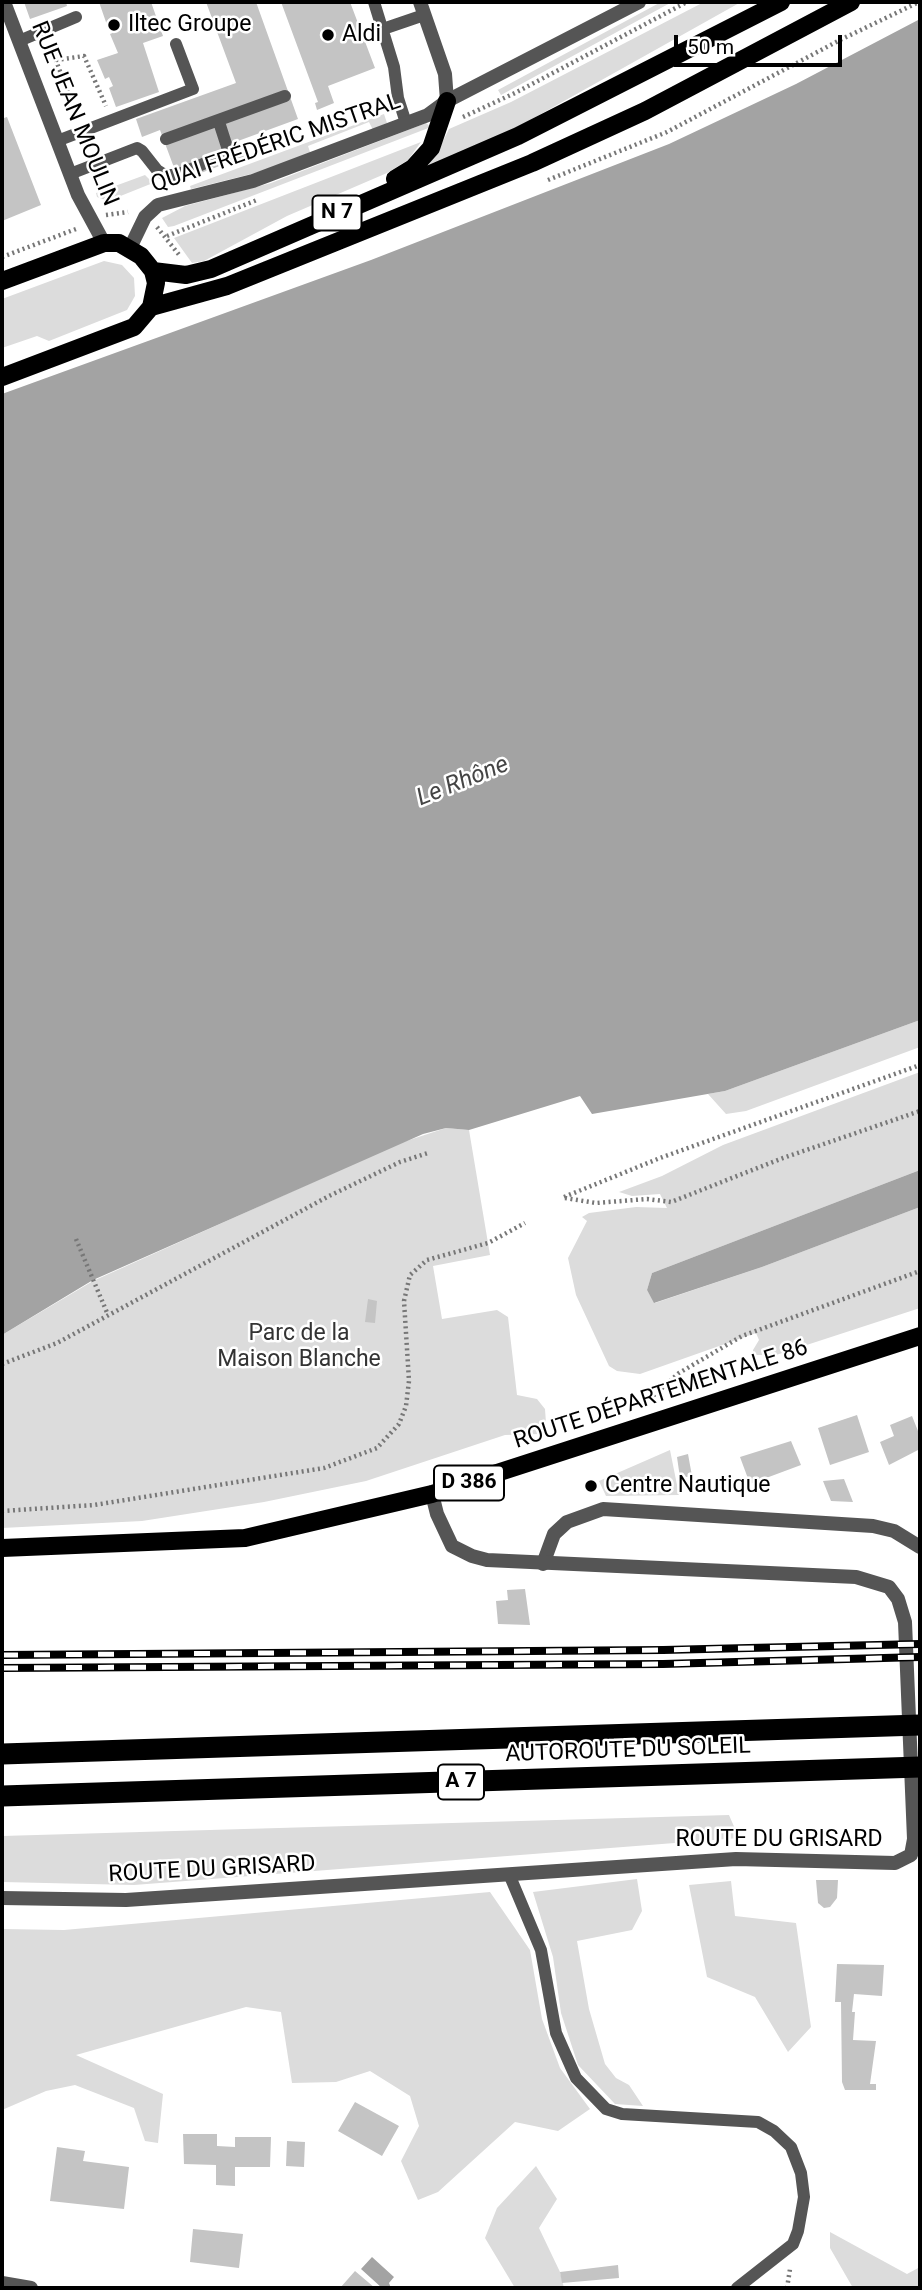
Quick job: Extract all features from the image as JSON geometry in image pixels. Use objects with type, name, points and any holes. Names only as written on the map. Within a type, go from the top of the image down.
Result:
[{"type":"highway","name":"AUTOROUTE DU SOLEIL","points":[[2,1754],[920,1725]]},
{"type":"highway","name":"AUTOROUTE DU SOLEIL","points":[[2,1796],[920,1767]]},
{"type":"main road","name":"N 7","points":[[153,271],[200,273],[518,136],[781,2]]},
{"type":"main road","name":"N 7","points":[[2,377],[134,327],[152,307],[227,286],[532,163],[645,111],[851,2]]},
{"type":"main road","points":[[291,233],[303,218],[405,175],[437,138],[447,101]]},
{"type":"main road","points":[[2,281],[104,243],[131,248],[153,271],[156,295],[152,307]]},
{"type":"main road","name":"ROUTE DÉPARTEMENTALE 86","points":[[2,1548],[245,1538],[432,1494],[920,1335]]},
{"type":"street","name":"RUE JEAN MOULIN","points":[[4,2],[70,174],[104,243]]},
{"type":"street","name":"QUAI FRÉDÉRIC MISTRAL","points":[[131,248],[145,217],[158,205],[253,181],[428,114],[447,101],[639,2]]},
{"type":"street","points":[[422,8],[445,74],[447,101]]},
{"type":"street","name":"ROUTE DU GRISARD","points":[[2,1898],[126,1900],[736,1859],[895,1863],[916,1856],[905,1622],[898,1598],[889,1587],[872,1579],[487,1560],[461,1552],[446,1538],[432,1494]]},
{"type":"street","points":[[543,1564],[554,1534],[567,1522],[603,1509],[873,1526],[894,1531],[920,1547]]},
{"type":"street","points":[[2,2283],[32,2288]]},
{"type":"lane","points":[[374,2],[406,123]]},
{"type":"lane","points":[[383,29],[422,8]]},
{"type":"lane","points":[[19,41],[76,17]]},
{"type":"lane","points":[[57,141],[193,89],[176,44]]},
{"type":"lane","points":[[166,139],[285,96]]},
{"type":"lane","points":[[70,174],[136,148],[142,151],[157,170],[165,175],[177,175],[229,153],[219,122]]},
{"type":"lane","points":[[509,1874],[541,1950],[556,2033],[576,2078],[606,2109],[622,2114],[758,2122],[774,2131],[791,2147],[801,2173],[804,2197],[798,2231],[793,2244],[737,2288]]},
{"type":"path","points":[[44,30],[82,131]]},
{"type":"path","points":[[55,60],[85,56],[112,120]]},
{"type":"path","points":[[920,1065],[660,1158],[564,1197],[596,1203],[647,1199],[671,1202],[783,1158],[920,1111]]},
{"type":"path","points":[[2,1364],[57,1343],[329,1196],[400,1162],[428,1153]]},
{"type":"path","points":[[2,1511],[94,1505],[310,1470],[377,1448],[399,1424],[406,1406],[409,1381],[404,1301],[410,1275],[427,1260],[488,1243],[525,1223]]},
{"type":"path","points":[[76,1239],[108,1315]]},
{"type":"path","points":[[641,1407],[679,1373],[742,1336],[920,1270]]},
{"type":"green space","points":[[661,2],[672,2],[501,95],[498,90]]},
{"type":"green space","points":[[704,2],[741,2],[523,124],[418,174],[440,147],[449,129],[511,102]]},
{"type":"green space","points":[[384,114],[387,123],[373,130],[369,122],[308,146],[311,155],[191,189],[190,186]]},
{"type":"green space","points":[[426,123],[431,127],[174,226],[168,227],[162,218],[185,206],[271,183]]},
{"type":"green space","points":[[421,142],[408,160],[387,173],[287,216],[204,261],[192,263],[174,238]]},
{"type":"green space","points":[[145,175],[153,183],[108,201],[97,197],[96,193]]},
{"type":"green space","points":[[104,261],[122,265],[134,278],[135,296],[127,310],[49,341],[37,336],[2,348],[2,299]]},
{"type":"green space","points":[[920,1020],[920,1047],[746,1111],[726,1114],[708,1094],[725,1091]]},
{"type":"green space","points":[[920,1072],[920,1170],[652,1273],[647,1290],[655,1303],[762,1267],[920,1207],[920,1308],[776,1355],[753,1355],[759,1340],[756,1333],[640,1374],[617,1371],[609,1366],[576,1295],[568,1258],[587,1221],[582,1217],[589,1213],[636,1207],[667,1208],[660,1194],[632,1196],[619,1192],[662,1176],[723,1145]]},
{"type":"green space","name":"Parc de la Maison Blanche","points":[[446,1128],[469,1130],[490,1255],[433,1266],[442,1319],[497,1310],[508,1317],[517,1395],[537,1399],[545,1409],[546,1423],[540,1434],[505,1435],[366,1481],[264,1502],[142,1521],[2,1528],[2,1335],[93,1281],[400,1143]]},
{"type":"green space","points":[[670,1450],[679,1495],[606,1496],[599,1481]]},
{"type":"green space","points":[[729,1815],[739,1838],[134,1885],[2,1882],[2,1836]]},
{"type":"green space","points":[[637,1879],[642,1911],[632,1930],[577,1941],[589,2009],[605,2064],[616,2078],[629,2085],[643,2106],[615,2104],[578,2065],[561,2013],[553,1957],[533,1892]]},
{"type":"green space","points":[[731,1881],[735,1916],[796,1923],[811,2027],[788,2052],[755,1997],[707,1977],[689,1885]]},
{"type":"green space","points":[[490,1892],[530,1950],[542,2019],[560,2068],[590,2109],[558,2131],[515,2122],[438,2192],[418,2200],[401,2161],[419,2126],[410,2096],[370,2071],[336,2082],[292,2083],[281,2012],[246,2007],[76,2055],[163,2094],[158,2143],[145,2141],[134,2108],[75,2085],[46,2091],[2,2110],[2,1929],[64,1930]]},
{"type":"green space","points":[[536,2166],[557,2199],[539,2228],[560,2272],[564,2288],[515,2288],[485,2238],[497,2208]]},
{"type":"green space","points":[[830,2232],[907,2274],[920,2267],[920,2288],[853,2288],[830,2248]]},
{"type":"water","name":"Le Rhône","points":[[920,19],[920,1020],[725,1091],[592,1114],[580,1096],[469,1130],[446,1128],[423,1134],[93,1280],[2,1335],[2,394],[371,260],[669,144],[796,84]]},
{"type":"water","points":[[920,1170],[920,1207],[762,1267],[654,1303],[647,1290],[652,1273]]},
{"type":"water","points":[[372,2257],[394,2277],[389,2283],[391,2288],[382,2288],[361,2269]]},
{"type":"building","points":[[24,2],[66,2],[67,6],[30,19]]},
{"type":"building","points":[[99,2],[151,2],[163,36],[143,43],[159,92],[116,107],[109,88],[113,86],[109,77],[105,79],[97,60],[118,53],[110,34],[115,32],[112,23],[107,25]]},
{"type":"building","points":[[206,2],[256,2],[298,119],[238,141],[244,157],[179,181],[160,130],[142,137],[136,119],[236,83]]},
{"type":"building","name":"Aldi","points":[[281,2],[350,2],[375,68],[328,86],[334,103],[317,110],[315,103],[318,102]]},
{"type":"building","points":[[2,113],[4,118],[7,117],[41,205],[2,221]]},
{"type":"building","points":[[368,1299],[377,1301],[375,1323],[365,1322]]},
{"type":"building","points":[[857,1415],[869,1452],[830,1465],[818,1428]]},
{"type":"building","points":[[912,1416],[920,1436],[920,1449],[889,1465],[880,1442],[894,1436],[890,1425]]},
{"type":"building","points":[[791,1441],[801,1465],[750,1484],[740,1457]]},
{"type":"building","points":[[688,1454],[692,1476],[680,1478],[677,1457]]},
{"type":"building","points":[[844,1479],[853,1502],[831,1501],[823,1481]]},
{"type":"building","points":[[525,1589],[530,1625],[498,1624],[496,1601],[508,1600],[507,1590]]},
{"type":"building","points":[[816,1880],[838,1880],[837,1898],[830,1907],[824,1908],[818,1903]]},
{"type":"building","points":[[837,1964],[884,1965],[882,1996],[854,1994],[852,2012],[855,2012],[853,2040],[876,2041],[870,2084],[876,2084],[876,2090],[845,2090],[842,2082],[841,2002],[835,2002]]},
{"type":"building","points":[[355,2102],[399,2126],[382,2156],[338,2131]]},
{"type":"building","points":[[183,2134],[217,2134],[217,2146],[235,2147],[235,2137],[271,2137],[270,2167],[235,2167],[235,2186],[216,2185],[216,2165],[184,2164]]},
{"type":"building","points":[[287,2141],[305,2142],[304,2167],[286,2166]]},
{"type":"building","points":[[57,2147],[85,2151],[83,2161],[129,2167],[124,2209],[50,2201]]},
{"type":"building","points":[[193,2229],[243,2234],[239,2268],[190,2262]]},
{"type":"building","points":[[618,2265],[619,2278],[562,2283],[560,2272]]},
{"type":"building","points":[[355,2271],[375,2288],[340,2288]]},
{"type":"railway","points":[[2,1655],[663,1650],[920,1644]]},
{"type":"railway","points":[[2,1668],[663,1664],[920,1657]]},
{"type":"place","name":"Iltec Groupe","points":[[114,25]]},
{"type":"place","name":"Aldi","points":[[328,35]]},
{"type":"place","name":"Centre Nautique","points":[[591,1486]]}]
